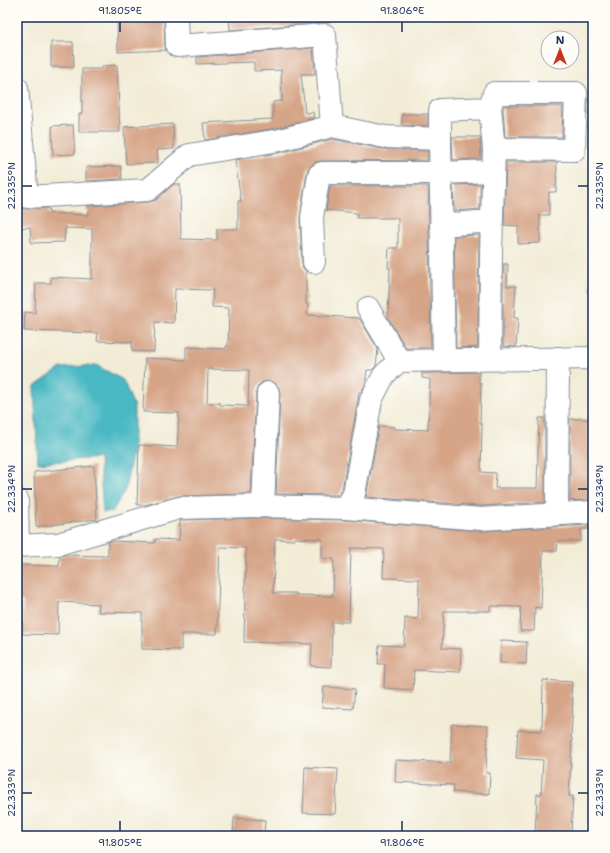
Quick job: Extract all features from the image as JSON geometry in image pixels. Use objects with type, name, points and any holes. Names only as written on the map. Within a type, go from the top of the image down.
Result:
[{"type":"street","points":[[176,17],[177,46],[325,35],[332,126]]},
{"type":"street","points":[[17,88],[27,197],[148,190],[189,155],[280,140],[332,126],[384,137],[440,139]]},
{"type":"street","points":[[490,359],[494,149],[490,108],[494,93],[576,93],[574,150],[494,149]]},
{"type":"street","points":[[444,360],[440,110],[490,108]]},
{"type":"street","points":[[314,262],[312,217],[319,175],[322,173],[440,173],[493,171]]},
{"type":"street","points":[[441,225],[492,221]]},
{"type":"street","points":[[368,308],[399,360]]},
{"type":"street","points":[[557,514],[558,358]]},
{"type":"street","points":[[346,508],[354,494],[371,400],[384,375],[399,360],[593,358]]},
{"type":"street","points":[[263,506],[268,393]]},
{"type":"street","points":[[17,500],[18,546],[58,544],[179,508],[263,506],[346,508],[481,519],[593,512]]},
{"type":"water","points":[[593,157],[593,291],[591,290],[591,165]]},
{"type":"water","points":[[96,365],[123,380],[134,406],[134,445],[125,490],[112,512],[103,512],[99,458],[38,463],[34,387],[61,368]]},
{"type":"building","points":[[117,17],[164,17],[166,50],[118,52]]},
{"type":"building","points":[[229,17],[334,17],[328,23],[230,30]]},
{"type":"building","points":[[51,42],[73,42],[74,67],[51,67]]},
{"type":"building","points":[[313,48],[315,74],[301,74],[305,113],[313,112],[314,118],[277,128],[205,140],[203,123],[273,119],[273,102],[282,101],[281,70],[254,71],[254,62],[197,64],[197,57]]},
{"type":"building","points":[[117,65],[120,132],[79,132],[79,114],[82,114],[82,69],[102,69],[102,66]]},
{"type":"building","points":[[588,100],[593,100],[593,115],[588,115]]},
{"type":"building","points":[[504,106],[563,106],[562,137],[505,137]]},
{"type":"building","points":[[402,114],[428,114],[428,126],[402,125]]},
{"type":"building","points":[[173,124],[174,149],[157,150],[158,163],[126,164],[124,127]]},
{"type":"building","points":[[73,125],[75,154],[53,155],[52,126]]},
{"type":"building","points":[[452,137],[480,137],[481,159],[453,160]]},
{"type":"building","points":[[332,139],[383,149],[428,151],[428,160],[322,161],[315,162],[308,168],[300,218],[302,263],[303,268],[306,271],[306,304],[308,304],[307,315],[359,318],[378,349],[376,366],[372,370],[367,370],[365,385],[361,392],[359,392],[342,490],[339,495],[276,494],[280,394],[279,388],[275,383],[268,381],[262,382],[258,386],[256,392],[251,494],[179,496],[145,505],[137,505],[139,445],[177,447],[179,413],[143,412],[145,358],[186,360],[186,347],[226,349],[226,346],[228,346],[229,308],[212,307],[213,290],[175,289],[174,323],[155,322],[154,352],[132,351],[132,342],[97,341],[98,333],[24,331],[25,312],[35,313],[36,283],[51,283],[51,277],[92,279],[92,229],[65,228],[64,242],[31,243],[30,227],[17,228],[17,204],[21,208],[27,209],[48,208],[49,213],[88,215],[87,206],[149,202],[156,200],[174,184],[180,184],[181,239],[217,240],[217,229],[238,229],[238,201],[241,201],[235,160],[283,152]],"holes":[[[208,369],[249,370],[248,406],[207,403]]]},
{"type":"building","points":[[506,162],[557,162],[556,192],[549,192],[549,215],[540,215],[540,243],[518,244],[518,226],[504,225]]},
{"type":"building","points":[[121,166],[122,179],[86,181],[86,167]]},
{"type":"building","points":[[480,184],[480,209],[454,211],[453,185]]},
{"type":"building","points":[[330,186],[428,186],[431,348],[406,348],[388,318],[390,268],[388,268],[389,248],[398,248],[398,218],[357,218],[357,213],[326,210]]},
{"type":"building","points":[[479,235],[478,347],[456,348],[454,236]]},
{"type":"building","points":[[503,264],[508,264],[507,286],[516,286],[514,318],[518,318],[516,347],[503,346]]},
{"type":"building","points":[[479,372],[479,383],[481,383],[480,424],[482,424],[481,472],[496,473],[495,488],[537,488],[539,418],[545,418],[545,502],[481,506],[366,497],[379,426],[394,427],[394,429],[428,430],[430,379],[422,378],[422,373]]},
{"type":"building","points":[[570,419],[593,419],[593,463],[591,463],[589,500],[570,501]]},
{"type":"building","points":[[94,466],[97,519],[36,527],[34,472]]},
{"type":"building","points":[[256,518],[345,520],[480,531],[589,525],[589,529],[581,529],[581,541],[558,541],[557,551],[543,551],[541,608],[535,607],[534,631],[520,631],[521,607],[490,606],[490,611],[444,611],[442,648],[461,649],[460,672],[414,670],[413,690],[384,688],[385,664],[378,664],[379,645],[404,646],[405,618],[418,619],[419,579],[383,578],[384,549],[351,548],[349,622],[332,622],[331,667],[311,666],[312,644],[244,642],[246,548],[220,547],[217,634],[181,634],[181,650],[142,649],[142,613],[98,612],[99,604],[59,602],[58,635],[22,634],[23,601],[18,601],[20,565],[59,566],[60,556],[65,555],[108,556],[108,542],[111,541],[155,543],[155,539],[179,540],[181,520]],"holes":[[[275,539],[322,539],[322,558],[334,559],[333,596],[273,593]]]},
{"type":"building","points":[[501,641],[527,642],[526,664],[500,663]]},
{"type":"building","points":[[543,680],[572,682],[572,738],[569,796],[573,796],[571,833],[563,833],[563,836],[535,836],[537,794],[541,795],[543,760],[516,758],[518,730],[542,731]]},
{"type":"building","points":[[324,687],[355,689],[353,709],[322,707]]},
{"type":"building","points":[[452,724],[488,726],[486,773],[490,773],[489,794],[453,792],[454,785],[395,782],[396,760],[450,763]]},
{"type":"building","points":[[305,767],[338,769],[335,814],[303,813]]},
{"type":"building","points":[[234,818],[265,820],[264,836],[233,836]]}]
